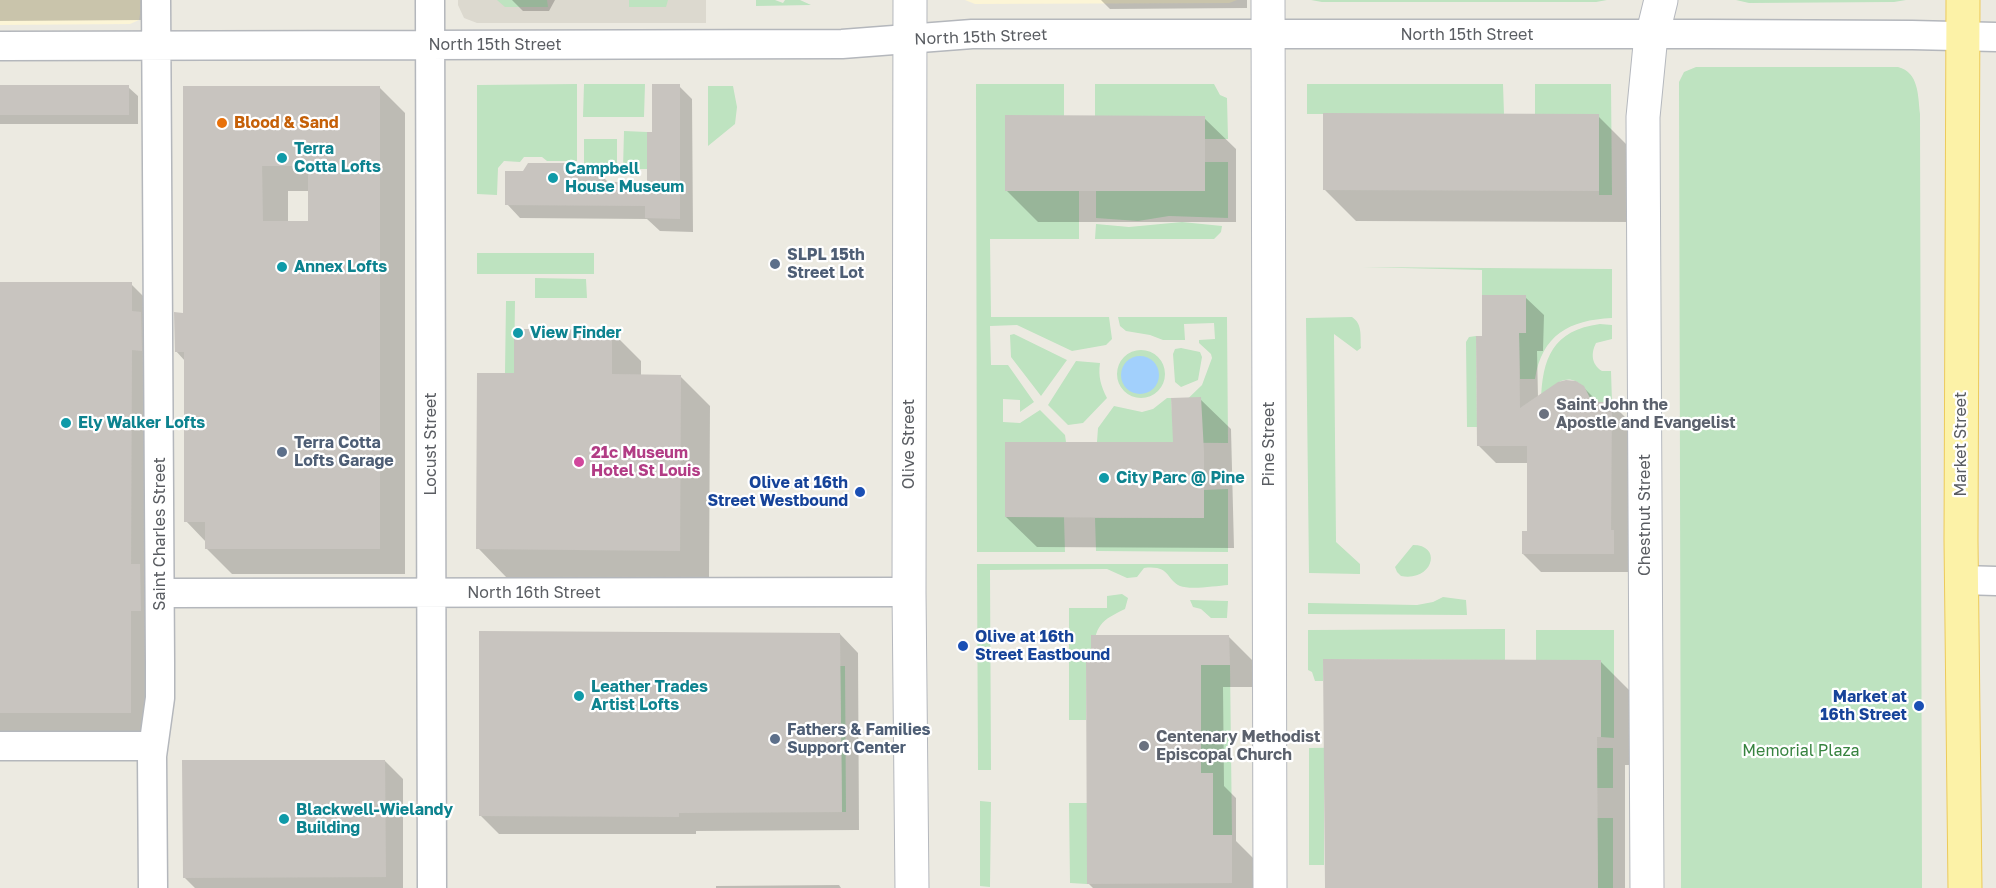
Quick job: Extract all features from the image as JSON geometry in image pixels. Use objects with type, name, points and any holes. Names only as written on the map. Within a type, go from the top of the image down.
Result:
[{"type":"main road","name":"Market Street","points":[[1963,0],[1961,580],[1965,888]]},
{"type":"street","name":"Saint Charles Street","points":[[153,888],[153,746],[160,698],[156,0]]},
{"type":"street","name":"Locust Street","points":[[430,0],[432,888]]},
{"type":"street","name":"Olive Street","points":[[910,0],[909,592],[912,888]]},
{"type":"street","name":"Pine Street","points":[[1268,0],[1270,888]]},
{"type":"street","name":"Chestnut Street","points":[[1647,888],[1643,117],[1647,72],[1661,0]]},
{"type":"street","name":"North 15th Street","points":[[0,46],[857,44],[972,34],[1653,34],[1996,38]]},
{"type":"street","points":[[1961,580],[1996,581]]},
{"type":"street","name":"North 16th Street","points":[[160,593],[909,592]]},
{"type":"street","points":[[0,746],[153,746]]},
{"type":"shaded area","points":[[0,0],[140,0],[140,14],[139,20],[130,24],[0,25]]},
{"type":"shaded area","points":[[458,0],[706,0],[706,23],[477,23],[464,18]]},
{"type":"shaded area","points":[[965,0],[1237,0],[1229,3],[975,4]]},
{"type":"green space","points":[[497,0],[547,0],[548,7],[505,7]]},
{"type":"green space","points":[[629,0],[668,0],[666,7],[629,7]]},
{"type":"green space","points":[[756,0],[775,0],[783,3],[785,0],[800,0],[811,5],[756,6]]},
{"type":"green space","points":[[1311,0],[1607,0],[1596,2],[1322,2]]},
{"type":"green space","points":[[1736,0],[1906,0],[1749,3]]},
{"type":"green space","name":"Memorial Plaza","points":[[1696,67],[1898,67],[1914,79],[1918,93],[1920,114],[1922,888],[1681,888],[1679,82],[1684,72]]},
{"type":"green space","points":[[577,84],[577,161],[547,161],[542,157],[524,157],[520,162],[504,161],[498,168],[497,195],[477,194],[477,85]]},
{"type":"green space","points":[[584,84],[645,84],[644,117],[583,117]]},
{"type":"green space","points":[[976,84],[1064,84],[1064,116],[1005,116],[1005,190],[1079,191],[1079,239],[990,239],[991,317],[1109,317],[1112,339],[1106,345],[1072,351],[1017,325],[990,326],[991,365],[1008,365],[1034,402],[1020,412],[1020,400],[1003,399],[1003,422],[1020,423],[1040,410],[1065,435],[1066,442],[1005,442],[1005,517],[1064,517],[1065,552],[977,552]]},
{"type":"green space","points":[[1095,84],[1214,84],[1220,95],[1227,98],[1228,139],[1205,139],[1095,116]]},
{"type":"green space","points":[[1307,84],[1503,84],[1504,114],[1307,114]]},
{"type":"green space","points":[[1535,84],[1611,84],[1612,195],[1599,195],[1599,114],[1535,114]]},
{"type":"green space","points":[[708,86],[733,86],[737,107],[735,124],[708,146]]},
{"type":"green space","points":[[624,131],[647,132],[647,169],[639,169],[639,161],[630,161],[629,169],[623,169]]},
{"type":"green space","points":[[584,139],[617,139],[617,169],[592,168],[584,165]]},
{"type":"green space","points":[[1205,162],[1228,162],[1228,218],[1169,216],[1138,221],[1096,218],[1096,191],[1204,191]]},
{"type":"green space","points":[[1182,222],[1222,226],[1221,232],[1214,239],[1095,239],[1096,224],[1129,227]]},
{"type":"green space","points":[[477,253],[594,253],[594,274],[477,274]]},
{"type":"green space","points":[[1362,267],[1612,269],[1612,318],[1583,322],[1560,333],[1544,351],[1535,379],[1520,379],[1519,333],[1526,333],[1526,295],[1482,295],[1482,270]]},
{"type":"green space","points":[[535,278],[586,279],[587,298],[535,298]]},
{"type":"green space","points":[[506,301],[515,301],[514,373],[505,373]]},
{"type":"green space","points":[[1118,317],[1227,317],[1228,443],[1097,442],[1098,428],[1114,406],[1142,412],[1153,409],[1167,398],[1171,398],[1172,414],[1202,385],[1212,358],[1199,340],[1215,339],[1214,323],[1184,324],[1185,340],[1163,340],[1126,331],[1120,326]]},
{"type":"green space","points":[[1352,317],[1358,323],[1361,348],[1357,351],[1334,334],[1336,542],[1360,564],[1360,574],[1309,573],[1306,318]]},
{"type":"green space","points":[[1600,324],[1612,325],[1612,339],[1596,343],[1593,358],[1602,371],[1611,371],[1612,402],[1590,402],[1581,385],[1566,380],[1554,386],[1541,402],[1544,372],[1553,349],[1571,333],[1584,327]]},
{"type":"green space","points":[[1014,334],[1067,360],[1041,396],[1011,357],[1010,335]]},
{"type":"green space","points":[[1476,336],[1477,427],[1467,427],[1466,342],[1469,337]]},
{"type":"green space","points":[[1175,349],[1200,352],[1202,357],[1198,380],[1181,387],[1175,382],[1173,354]]},
{"type":"green space","points":[[1136,350],[1146,350],[1161,360],[1165,374],[1164,383],[1155,394],[1146,398],[1136,398],[1121,388],[1117,379],[1117,369],[1127,354]]},
{"type":"green space","points":[[1076,361],[1100,363],[1100,381],[1107,398],[1083,423],[1068,425],[1048,405]]},
{"type":"green space","points":[[1228,489],[1228,552],[1096,551],[1095,518],[1203,518],[1204,490]]},
{"type":"green space","points":[[1413,545],[1428,551],[1431,556],[1430,563],[1421,574],[1401,576],[1395,567]]},
{"type":"green space","points":[[977,564],[1228,564],[1228,585],[1184,587],[1175,583],[1163,571],[1153,568],[1144,568],[1137,577],[1127,578],[1107,569],[990,570],[991,770],[978,770]]},
{"type":"green space","points":[[1122,594],[1128,598],[1125,609],[1108,618],[1099,628],[1091,659],[1086,659],[1086,720],[1069,720],[1069,608],[1107,608],[1107,596]]},
{"type":"green space","points":[[1443,597],[1466,600],[1467,615],[1308,614],[1308,603],[1417,605],[1433,602]]},
{"type":"green space","points":[[1190,600],[1228,601],[1227,618],[1211,618],[1201,609],[1193,607]]},
{"type":"green space","points":[[1505,629],[1505,660],[1323,659],[1323,681],[1315,681],[1312,672],[1308,670],[1308,630]]},
{"type":"green space","points":[[1536,630],[1614,630],[1614,738],[1601,737],[1601,660],[1536,660]]},
{"type":"green space","points":[[1201,665],[1230,665],[1232,835],[1213,835],[1213,773],[1201,773]]},
{"type":"green space","points":[[840,666],[845,666],[846,812],[842,812]]},
{"type":"green space","points":[[1385,747],[1324,765],[1324,865],[1309,865],[1309,748]]},
{"type":"green space","points":[[1597,748],[1613,748],[1613,788],[1597,788]]},
{"type":"green space","points":[[980,801],[991,802],[990,887],[980,886]]},
{"type":"green space","points":[[1069,803],[1087,803],[1087,884],[1070,883]]},
{"type":"green space","points":[[1597,818],[1613,818],[1613,888],[1598,888]]},
{"type":"water","points":[[1140,356],[1154,361],[1159,375],[1154,389],[1140,394],[1126,389],[1121,375],[1126,361]]},
{"type":"building","name":"Campbell House Museum","points":[[652,84],[680,84],[680,219],[645,218],[645,206],[505,205],[505,171],[523,171],[528,163],[572,163],[572,171],[602,174],[602,182],[647,182],[647,132],[652,132]]},
{"type":"building","points":[[0,85],[129,85],[129,115],[0,115]]},
{"type":"building","points":[[183,86],[380,86],[380,549],[205,549],[205,522],[184,522],[184,352],[175,352],[174,312],[183,313]],"holes":[[[262,166],[308,166],[308,221],[263,221]]]},
{"type":"building","points":[[1323,113],[1599,114],[1599,191],[1323,190]]},
{"type":"building","points":[[1005,115],[1205,116],[1205,191],[1005,191]]},
{"type":"building","name":"Ely Walker Lofts","points":[[0,282],[132,282],[132,311],[141,312],[142,351],[132,350],[131,564],[140,564],[141,611],[131,611],[131,713],[0,713]]},
{"type":"building","name":"Saint John the Apostle and Evangelist","points":[[1482,295],[1526,295],[1526,333],[1519,333],[1520,408],[1558,382],[1566,380],[1576,381],[1584,386],[1592,402],[1612,402],[1611,530],[1614,530],[1614,554],[1522,554],[1522,531],[1527,531],[1527,446],[1477,446],[1476,336],[1482,336]]},
{"type":"building","name":"21c Museum Hotel St Louis","points":[[514,329],[612,329],[612,374],[681,375],[680,551],[476,549],[477,373],[514,373]]},
{"type":"building","name":"City Parc @ Pine","points":[[1201,397],[1204,518],[1005,517],[1005,442],[1173,442],[1171,398]]},
{"type":"building","points":[[479,631],[840,633],[842,812],[679,813],[679,817],[479,816]]},
{"type":"building","name":"Centenary Methodist Episcopal Church","points":[[1091,635],[1229,635],[1230,665],[1201,665],[1201,773],[1213,773],[1213,835],[1232,835],[1232,883],[1087,884],[1086,659],[1091,659]]},
{"type":"building","points":[[1323,659],[1601,660],[1601,737],[1597,737],[1598,888],[1325,888]]},
{"type":"building","name":"Blackwell-Wielandy Building","points":[[182,760],[385,760],[386,877],[183,878]]},
{"type":"place","name":"Blood & Sand","points":[[222,123]]},
{"type":"place","name":"Terra Cotta Lofts","points":[[282,158]]},
{"type":"place","name":"Campbell House Museum","points":[[553,178]]},
{"type":"place","name":"SLPL 15th Street Lot","points":[[775,264]]},
{"type":"place","name":"Annex Lofts","points":[[282,267]]},
{"type":"place","name":"View Finder","points":[[518,333]]},
{"type":"place","name":"Saint John the Apostle and Evangelist","points":[[1544,414]]},
{"type":"place","name":"Ely Walker Lofts","points":[[66,423]]},
{"type":"place","name":"Terra Cotta Lofts Garage","points":[[282,452]]},
{"type":"place","name":"21c Museum Hotel St Louis","points":[[579,462]]},
{"type":"place","name":"City Parc @ Pine","points":[[1104,478]]},
{"type":"place","name":"Olive at 16th Street Westbound","points":[[860,492]]},
{"type":"place","name":"Olive at 16th Street Eastbound","points":[[963,646]]},
{"type":"place","name":"Leather Trades Artist Lofts","points":[[579,696]]},
{"type":"place","name":"Market at 16th Street","points":[[1919,706]]},
{"type":"place","name":"Fathers & Families Support Center","points":[[775,739]]},
{"type":"place","name":"Centenary Methodist Episcopal Church","points":[[1144,746]]},
{"type":"place","name":"Blackwell-Wielandy Building","points":[[284,819]]}]
